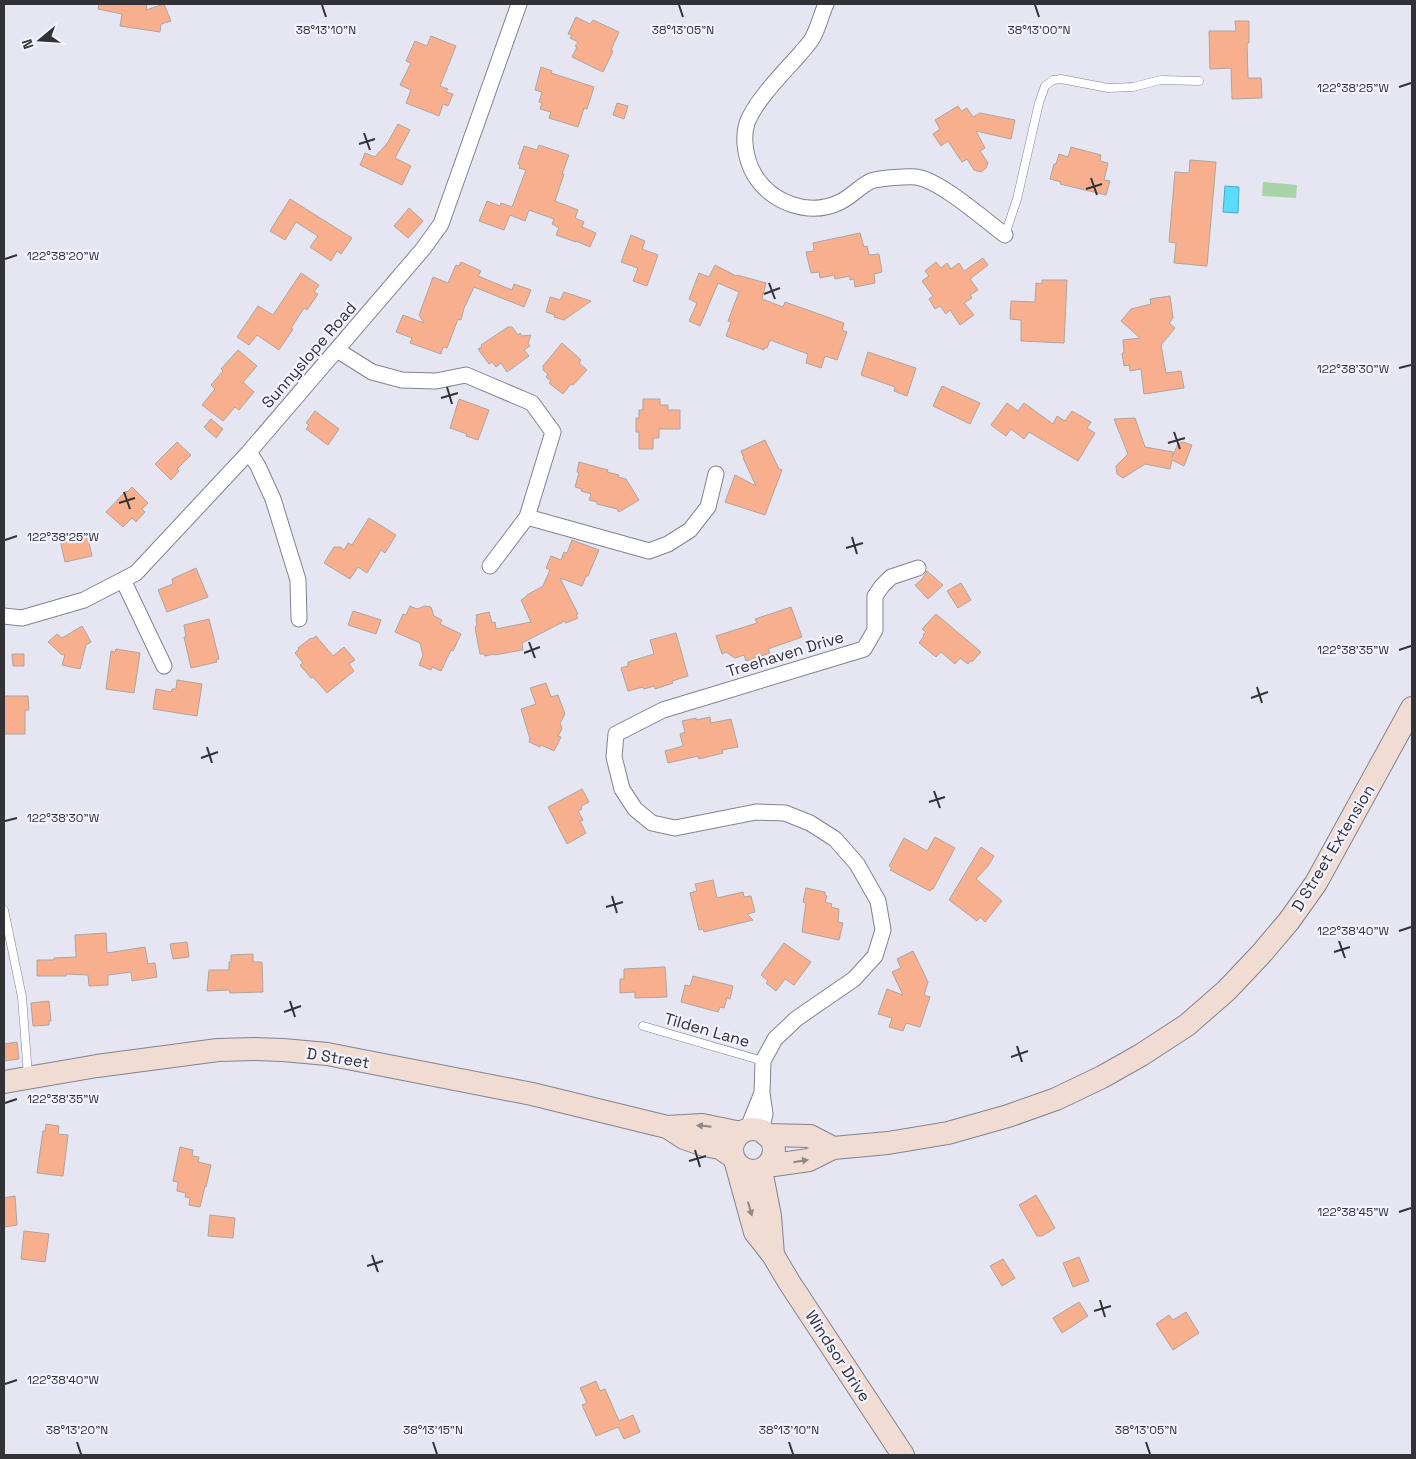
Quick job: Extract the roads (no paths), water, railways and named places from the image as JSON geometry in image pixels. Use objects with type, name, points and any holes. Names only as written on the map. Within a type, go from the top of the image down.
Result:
[{"type":"street","name":"Sunnyslope Road","points":[[4,616],[22,618],[84,600],[136,573],[248,452],[422,249],[441,224],[519,4]]},
{"type":"street","points":[[826,4],[812,40],[753,109],[746,125],[746,151],[753,172],[758,180],[774,197],[785,203],[797,206],[826,207],[839,203],[872,181],[918,177],[943,188],[1005,235]]},
{"type":"street","points":[[337,350],[372,372],[402,380],[436,381],[466,375],[532,403],[553,432],[527,517],[490,566]]},
{"type":"street","points":[[248,452],[258,466],[273,499],[298,580],[299,619]]},
{"type":"street","points":[[527,517],[649,551],[668,544],[690,530],[708,508],[716,474]]},
{"type":"street","name":"Treehaven Drive","points":[[763,1061],[775,1040],[796,1019],[854,980],[875,956],[882,930],[878,902],[857,864],[835,839],[810,823],[785,813],[756,812],[675,828],[652,823],[635,809],[622,789],[614,757],[616,734],[663,710],[864,649],[874,630],[875,596],[891,577],[918,568]]},
{"type":"street","points":[[123,580],[164,666]]},
{"type":"street","name":"D Street Extension","points":[[764,1168],[809,1160],[834,1148],[888,1144],[940,1134],[1016,1114],[1056,1099],[1102,1078],[1141,1056],[1187,1025],[1261,954],[1295,913],[1316,883],[1412,708]]},
{"type":"street","name":"D Street","points":[[4,1082],[106,1065],[218,1050],[284,1050],[327,1054],[532,1094],[667,1127],[702,1125],[754,1132]]},
{"type":"street","points":[[754,1132],[765,1114],[762,1093],[763,1061]]},
{"type":"street","name":"D Street","points":[[667,1127],[684,1138],[720,1148],[734,1160]]},
{"type":"street","points":[[754,1132],[771,1140],[773,1153],[771,1160],[764,1168],[754,1171],[747,1170],[741,1168],[734,1160],[733,1143],[736,1138],[754,1132],[810,1136],[834,1148]]},
{"type":"street","name":"Windsor Drive","points":[[734,1160],[755,1232],[773,1255],[903,1455]]},
{"type":"street","name":"Windsor Drive","points":[[764,1168],[773,1255]]},
{"type":"lane","points":[[1005,235],[1017,199],[1038,103],[1045,86],[1053,80],[1061,79],[1108,88],[1133,87],[1161,80],[1199,81]]},
{"type":"lane","points":[[4,910],[22,997],[28,1077]]},
{"type":"lane","name":"Tilden Lane","points":[[643,1026],[763,1061]]},
{"type":"water","points":[[1225,186],[1239,187],[1238,213],[1223,212]]}]
